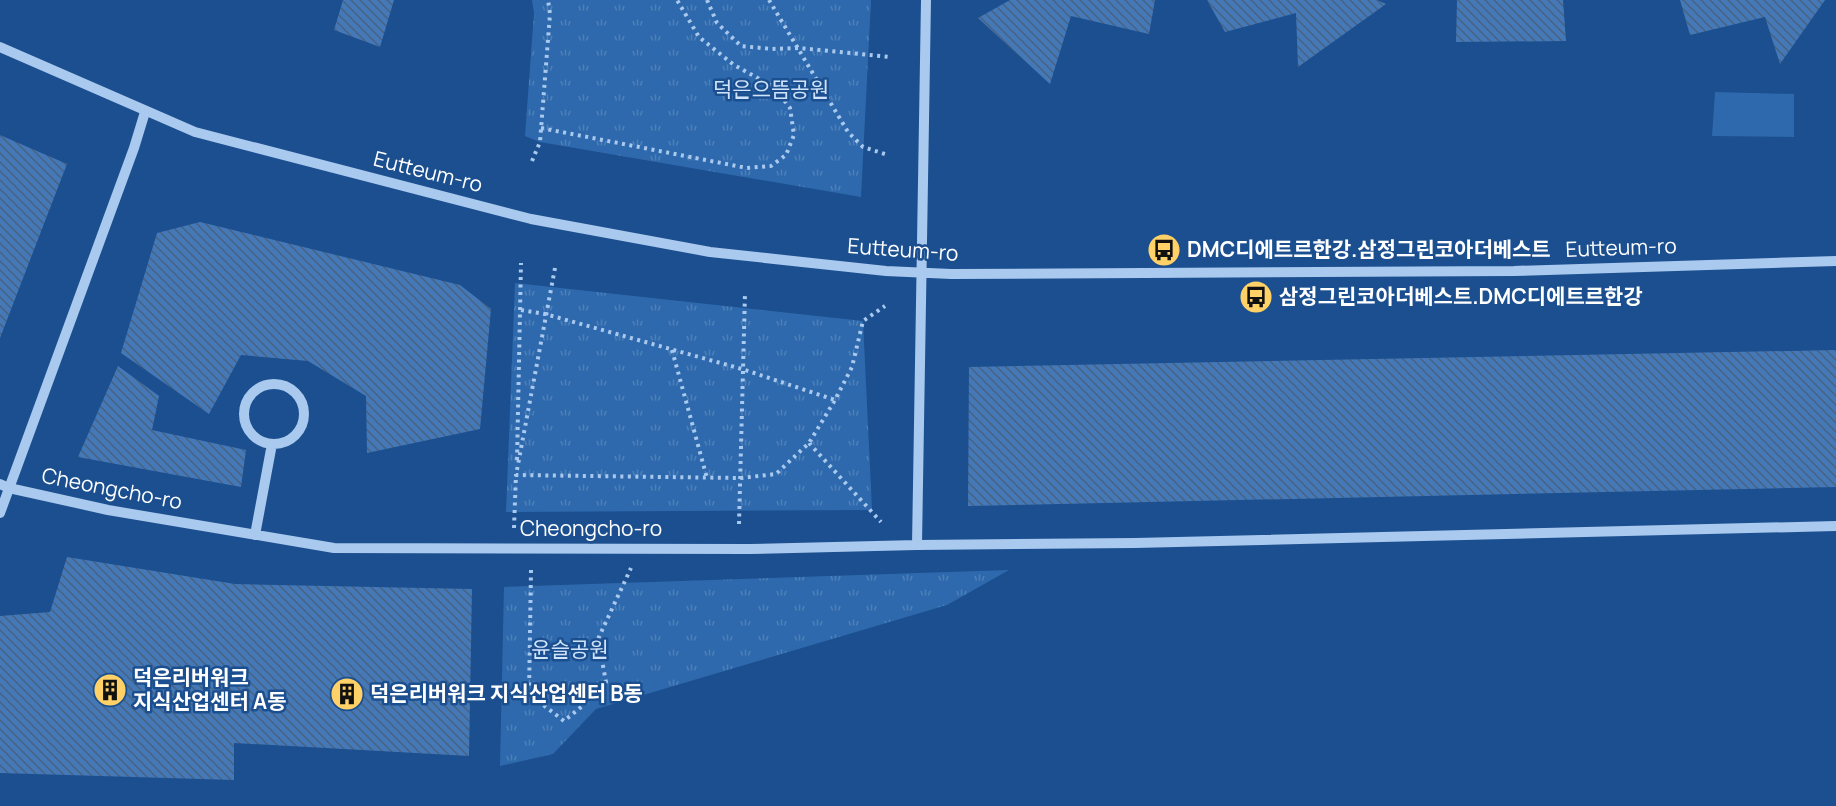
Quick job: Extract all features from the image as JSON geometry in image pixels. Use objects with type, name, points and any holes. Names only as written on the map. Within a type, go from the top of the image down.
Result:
[{"type":"street","points":[[916,545],[926,0]]},
{"type":"street","name":"Eutteum-ro","points":[[0,46],[145,112],[195,132],[531,219],[710,252],[921,274],[1514,271],[1836,261]]},
{"type":"street","points":[[0,513],[4,486],[134,148],[145,112]]},
{"type":"street","points":[[278,385],[296,394],[304,412],[303,422],[291,439],[272,444],[254,437],[248,430],[244,411],[246,402],[259,388],[278,385]]},
{"type":"street","points":[[255,535],[272,444]]},
{"type":"street","name":"Cheongcho-ro","points":[[4,486],[108,510],[334,548],[749,549],[1135,543],[1836,526]]},
{"type":"path","points":[[532,161],[540,142],[550,14],[548,0]]},
{"type":"path","points":[[541,128],[747,168],[771,166],[786,155],[794,135],[790,108],[774,87],[734,65],[699,37],[677,0]]},
{"type":"path","points":[[707,0],[717,23],[741,46],[772,49],[800,48],[890,57]]},
{"type":"path","points":[[769,0],[800,48],[848,132],[863,147],[888,155]]},
{"type":"path","points":[[514,528],[521,263]]},
{"type":"path","points":[[516,475],[555,268]]},
{"type":"path","points":[[740,524],[745,293]]},
{"type":"path","points":[[516,475],[741,478],[776,474],[809,443],[852,367],[863,321],[885,306]]},
{"type":"path","points":[[521,310],[545,314],[742,369],[835,400]]},
{"type":"path","points":[[672,349],[707,478]]},
{"type":"path","points":[[809,443],[881,522]]},
{"type":"path","points":[[531,570],[529,694],[564,721],[606,682],[598,639],[631,568]]},
{"type":"green space","name":"덕은으뜸공원","points":[[532,0],[871,0],[861,197],[540,142],[525,136],[534,13]]},
{"type":"green space","points":[[1715,92],[1794,94],[1794,137],[1712,136]]},
{"type":"green space","points":[[515,283],[863,321],[872,510],[506,512]]},
{"type":"green space","name":"윤슬공원","points":[[1009,570],[947,605],[596,709],[553,754],[500,766],[504,587]]},
{"type":"building","points":[[343,0],[394,0],[380,47],[334,30]]},
{"type":"building","points":[[1010,0],[1155,0],[1149,34],[1071,16],[1050,84],[978,18]]},
{"type":"building","points":[[1207,0],[1377,0],[1386,4],[1298,67],[1296,13],[1225,32]]},
{"type":"building","points":[[1457,0],[1563,0],[1566,41],[1456,42]]},
{"type":"building","points":[[1680,0],[1825,0],[1780,64],[1765,17],[1690,35]]},
{"type":"building","points":[[0,135],[67,164],[0,338]]},
{"type":"building","points":[[200,222],[460,285],[491,309],[480,429],[367,453],[366,396],[308,361],[241,355],[209,414],[121,353],[157,233]]},
{"type":"building","points":[[1836,350],[1836,487],[968,506],[969,367]]},
{"type":"building","points":[[118,366],[159,396],[152,430],[246,450],[241,487],[78,457]]},
{"type":"building","points":[[67,557],[235,584],[472,589],[469,756],[234,743],[234,780],[0,773],[0,616],[50,612]]},
{"type":"place","name":"DMC디에트르한강.삼정그린코아더베스트","points":[[1164,250]]},
{"type":"place","name":"삼정그린코아더베스트.DMC디에트르한강","points":[[1256,297]]},
{"type":"place","name":"덕은리버워크 지식산업센터 A동","points":[[110,690]]},
{"type":"place","name":"덕은리버워크 지식산업센터 B동","points":[[347,694]]}]
